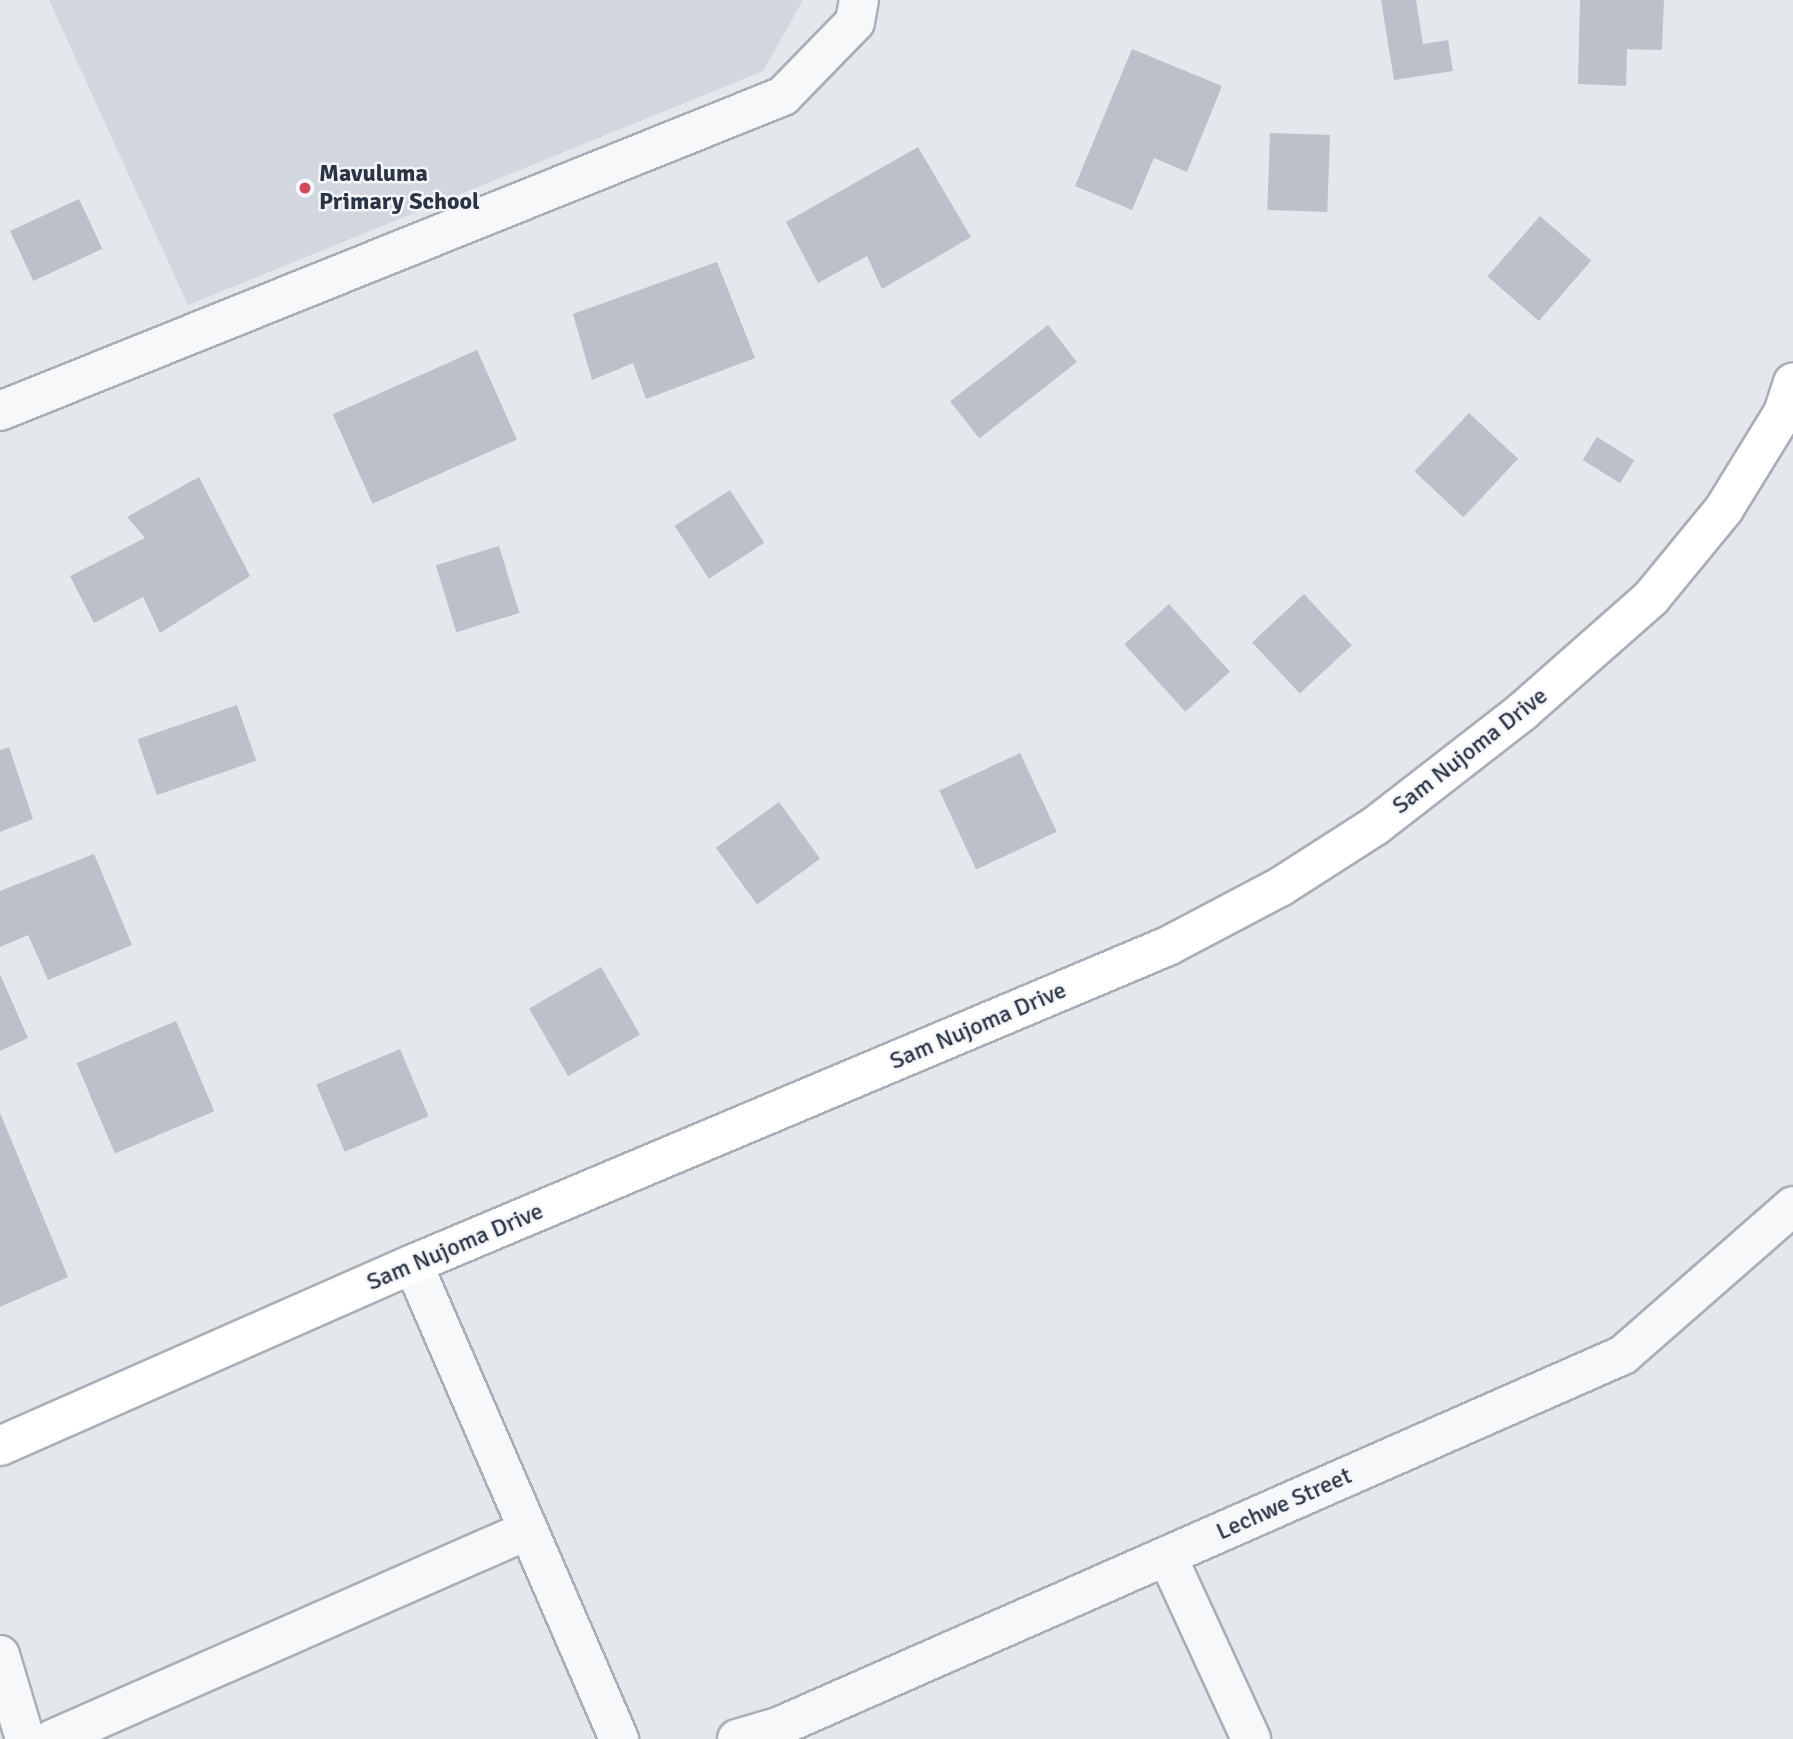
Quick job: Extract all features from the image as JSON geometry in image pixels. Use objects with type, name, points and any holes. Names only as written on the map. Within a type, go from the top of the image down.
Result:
[{"type":"street","points":[[0,411],[783,96],[855,22],[859,0]]},
{"type":"street","name":"Sam Nujoma Drive","points":[[0,1446],[413,1264],[1168,946],[1280,887],[1375,826],[1524,711],[1651,598],[1724,509],[1783,412],[1793,383]]},
{"type":"street","name":"Lechwe Street","points":[[737,1739],[780,1733],[1167,1556],[1623,1355],[1793,1206]]},
{"type":"street","points":[[413,1264],[526,1531],[619,1739]]},
{"type":"street","points":[[53,1739],[526,1531]]},
{"type":"street","points":[[1167,1556],[1251,1739]]},
{"type":"street","points":[[0,1655],[25,1739]]},
{"type":"shaded area","name":"Mavuluma Primary School","points":[[49,0],[803,0],[763,71],[188,305]]},
{"type":"building","points":[[1381,0],[1416,0],[1423,44],[1448,40],[1453,71],[1394,80]]},
{"type":"building","points":[[1580,0],[1664,0],[1662,50],[1627,49],[1626,86],[1578,84]]},
{"type":"building","points":[[1132,49],[1222,86],[1187,172],[1154,158],[1132,210],[1075,186]]},
{"type":"building","points":[[1270,133],[1330,135],[1327,212],[1267,210]]},
{"type":"building","points":[[918,147],[971,237],[882,289],[867,256],[818,283],[786,222]]},
{"type":"building","points":[[79,199],[102,249],[33,281],[10,231]]},
{"type":"building","points":[[1540,216],[1591,261],[1539,321],[1488,276]]},
{"type":"building","points":[[717,262],[755,358],[646,399],[633,363],[592,380],[573,314]]},
{"type":"building","points":[[1048,325],[1077,362],[979,438],[950,401]]},
{"type":"building","points":[[477,350],[517,440],[373,504],[333,414]]},
{"type":"building","points":[[1469,413],[1518,459],[1463,517],[1414,472]]},
{"type":"building","points":[[1597,437],[1634,460],[1620,483],[1583,460]]},
{"type":"building","points":[[199,477],[250,576],[160,633],[143,597],[94,623],[70,576],[145,538],[127,517]]},
{"type":"building","points":[[730,490],[764,543],[709,579],[675,526]]},
{"type":"building","points":[[499,546],[519,613],[456,632],[436,565]]},
{"type":"building","points":[[1304,594],[1352,645],[1300,694],[1252,642]]},
{"type":"building","points":[[1169,604],[1230,672],[1185,712],[1124,644]]},
{"type":"building","points":[[237,705],[256,761],[157,795],[138,739]]},
{"type":"building","points":[[9,747],[33,819],[0,832],[0,750]]},
{"type":"building","points":[[1020,753],[1057,832],[976,869],[939,791]]},
{"type":"building","points":[[779,802],[820,859],[757,904],[716,848]]},
{"type":"building","points":[[94,854],[132,945],[48,980],[28,935],[0,947],[0,891]]},
{"type":"building","points":[[601,967],[640,1035],[568,1076],[529,1008]]},
{"type":"building","points":[[0,974],[28,1038],[0,1051]]},
{"type":"building","points":[[176,1021],[214,1111],[115,1153],[77,1063]]},
{"type":"building","points":[[400,1049],[429,1116],[345,1152],[316,1085]]},
{"type":"building","points":[[0,1113],[68,1277],[0,1307]]},
{"type":"place","name":"Mavuluma Primary School","points":[[305,188]]}]
